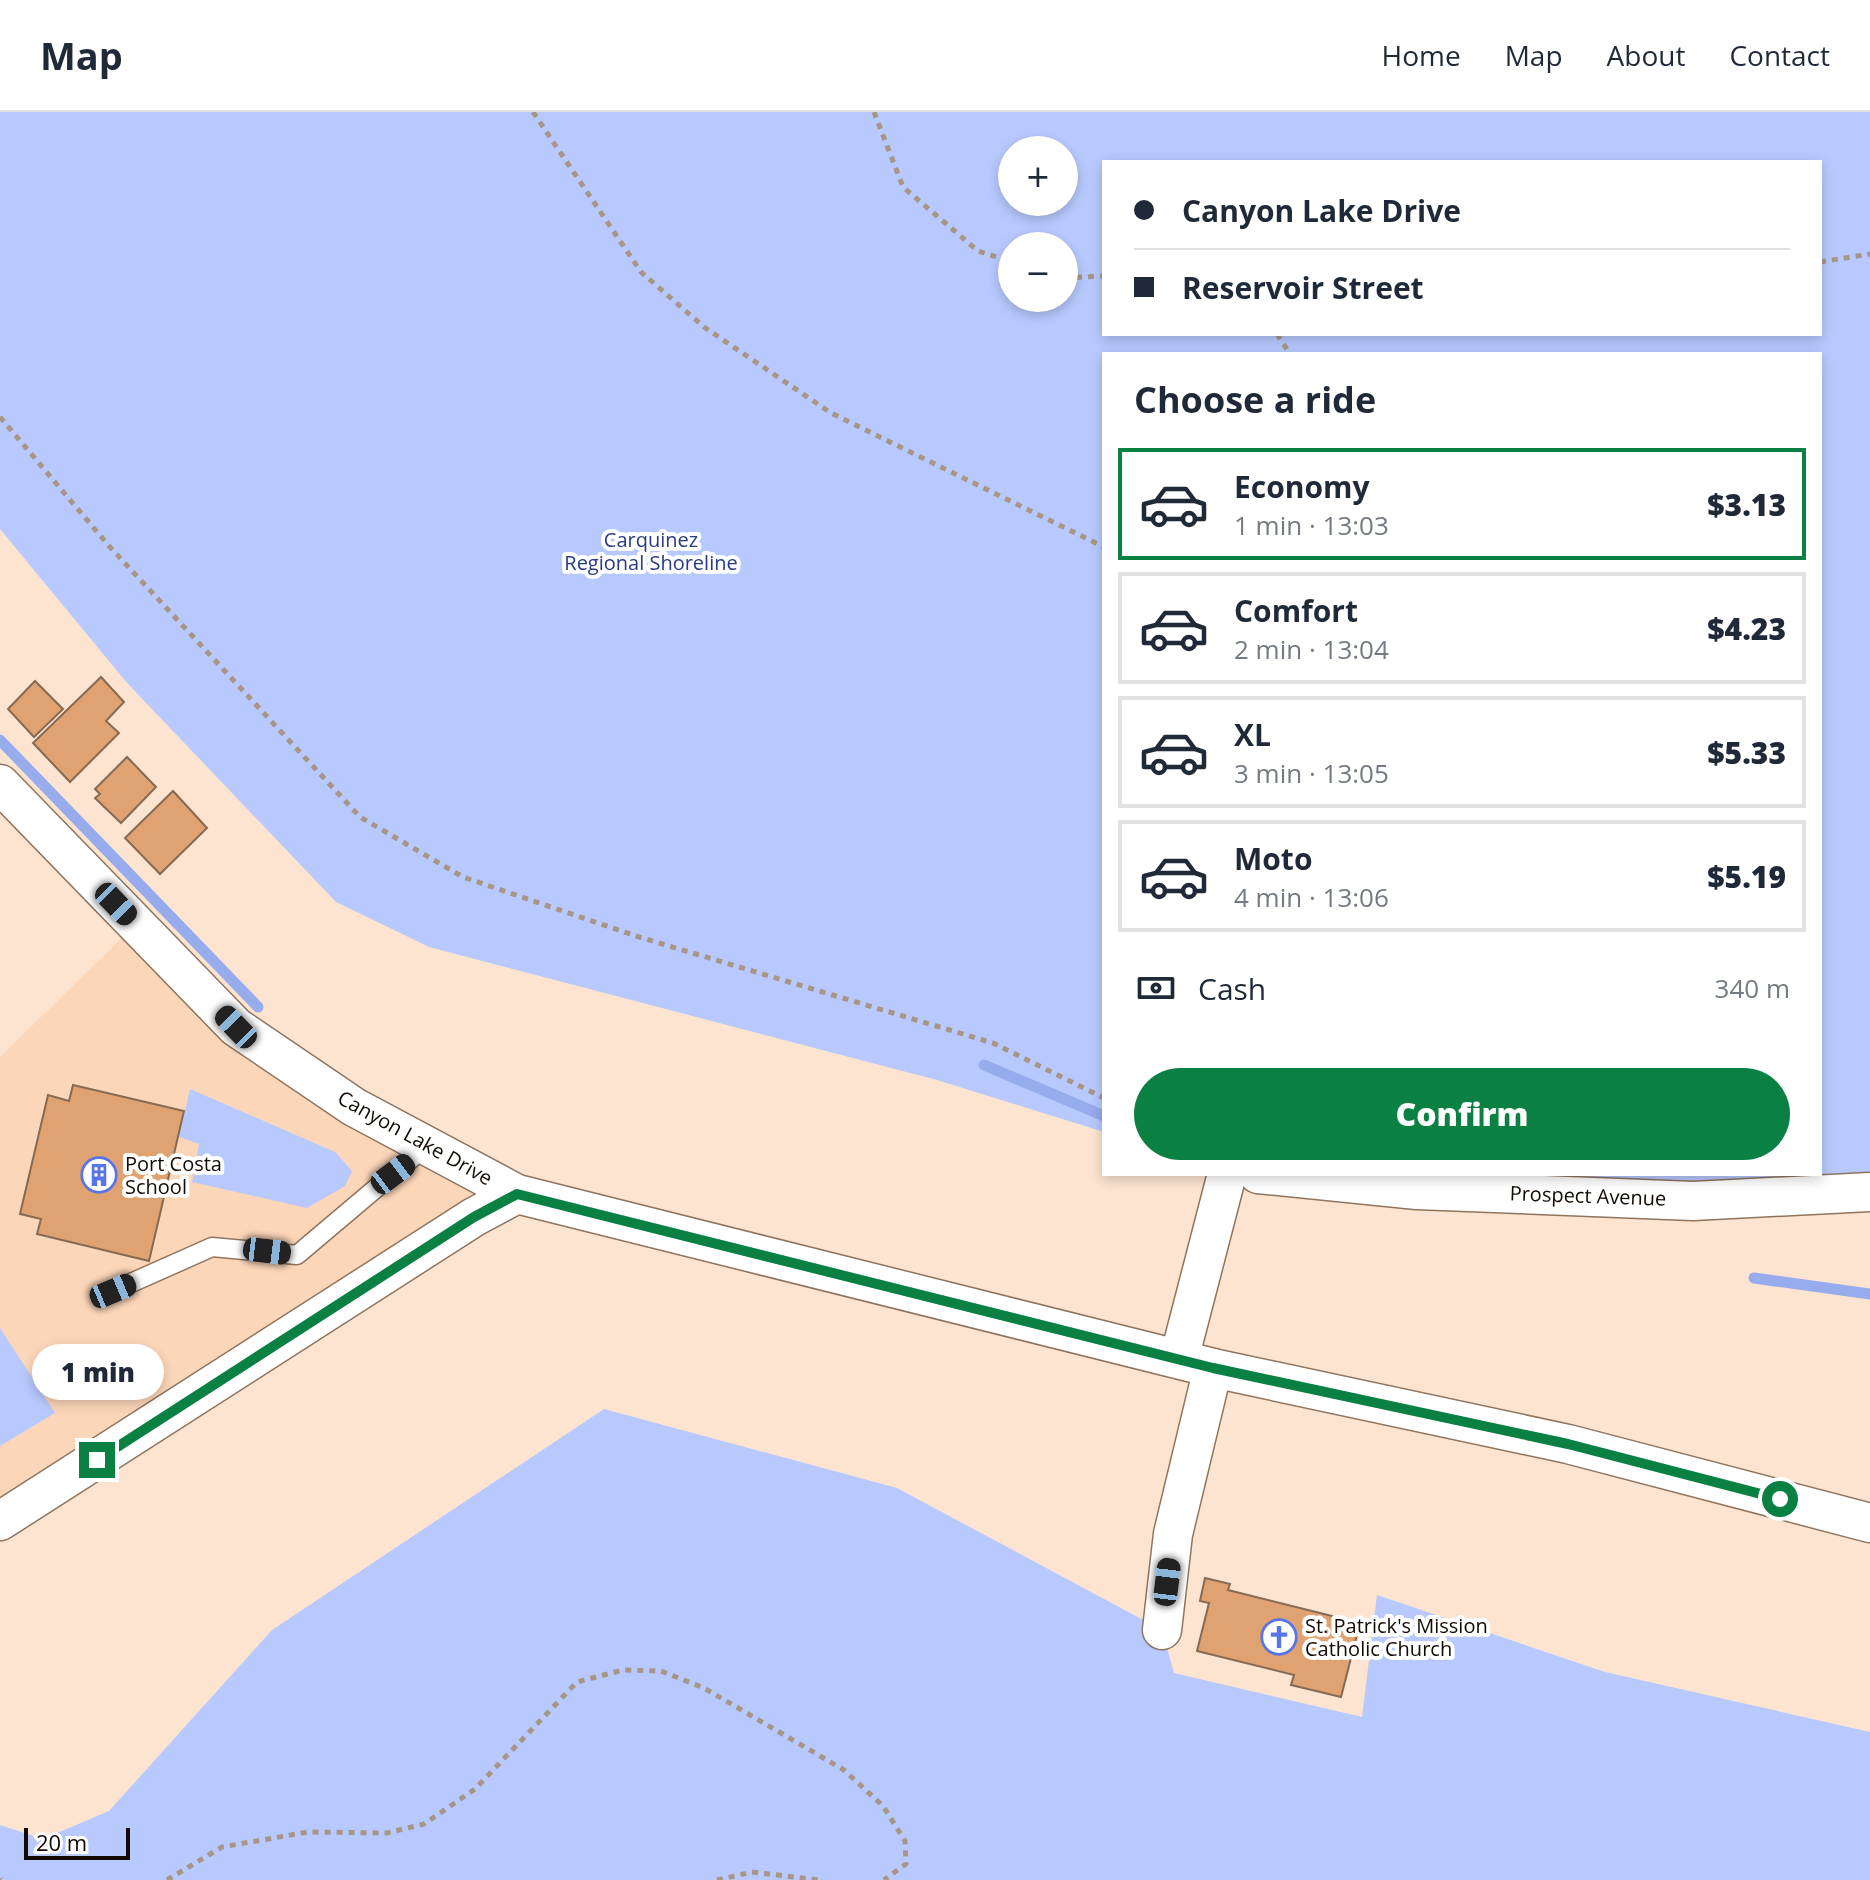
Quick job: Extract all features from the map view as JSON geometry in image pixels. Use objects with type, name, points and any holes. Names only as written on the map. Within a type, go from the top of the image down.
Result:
[{"type":"street","name":"Canyon Lake Drive","points":[[0,784],[236,1027],[354,1107],[517,1194],[1196,1364],[1568,1444],[1870,1523]]},
{"type":"street","points":[[1162,1630],[1196,1364],[1227,1176]]},
{"type":"street","name":"Prospect Avenue","points":[[1278,1176],[1417,1190],[1693,1201],[1870,1192]]},
{"type":"street","points":[[0,1521],[474,1217],[517,1194]]},
{"type":"lane","points":[[113,1291],[212,1247],[297,1255],[426,1146]]},
{"type":"path","points":[[533,112],[641,272],[704,327],[831,413],[1102,546]]},
{"type":"path","points":[[874,112],[903,187],[978,251],[998,257]]},
{"type":"path","points":[[1822,262],[1870,254]]},
{"type":"path","points":[[1078,277],[1102,276]]},
{"type":"path","points":[[0,417],[109,546],[360,817],[463,877],[639,937],[993,1043],[1102,1097]]},
{"type":"path","points":[[167,1880],[222,1847],[308,1832],[387,1833],[424,1824],[475,1789],[577,1682],[623,1670],[661,1671],[704,1688],[844,1770],[883,1806],[905,1841],[906,1864],[884,1880]]},
{"type":"path","points":[[717,1880],[752,1872],[819,1880]]},
{"type":"shaded area","points":[[136,924],[236,1027],[517,1194],[0,1521],[0,1057]]},
{"type":"green space","name":"Carquinez Regional Shoreline","points":[[0,112],[1870,112],[1870,1192],[1326,1176],[1822,1176],[1822,352],[1102,352],[1102,1131],[937,1080],[429,947],[336,902],[128,684],[0,529]]},
{"type":"green space","points":[[190,1089],[335,1152],[352,1171],[345,1186],[307,1208],[192,1182],[199,1144],[179,1137]]},
{"type":"green space","points":[[0,1328],[55,1413],[0,1446]]},
{"type":"green space","points":[[604,1409],[897,1488],[1162,1630],[1174,1673],[1362,1717],[1377,1595],[1605,1672],[1870,1732],[1870,1880],[0,1880],[0,1825],[43,1839],[109,1811],[272,1630]]},
{"type":"building","points":[[101,677],[124,702],[106,721],[119,733],[70,782],[33,743]]},
{"type":"building","points":[[35,681],[63,709],[34,737],[8,709]]},
{"type":"building","points":[[127,757],[156,787],[121,823],[95,798],[100,794],[95,789]]},
{"type":"building","points":[[173,791],[207,828],[160,874],[125,838]]},
{"type":"building","name":"Port Costa School","points":[[73,1085],[184,1111],[149,1261],[37,1234],[41,1219],[20,1214],[48,1095],[69,1101]]},
{"type":"building","name":"St. Patrick's Mission Catholic Church","points":[[1205,1578],[1230,1584],[1228,1590],[1360,1623],[1341,1697],[1291,1685],[1294,1675],[1197,1651],[1209,1603],[1200,1601]]},
{"type":"waterway","points":[[0,740],[258,1007]]},
{"type":"waterway","points":[[984,1065],[1102,1115]]},
{"type":"waterway","points":[[1754,1278],[1870,1294]]},
{"type":"place","name":"Port Costa School","points":[[99,1175]]},
{"type":"place","name":"St. Patrick's Mission Catholic Church","points":[[1279,1637]]},
{"type":"route","points":[[97,1460],[474,1217],[517,1194],[1213,1368],[1568,1444],[1780,1499]]}]
